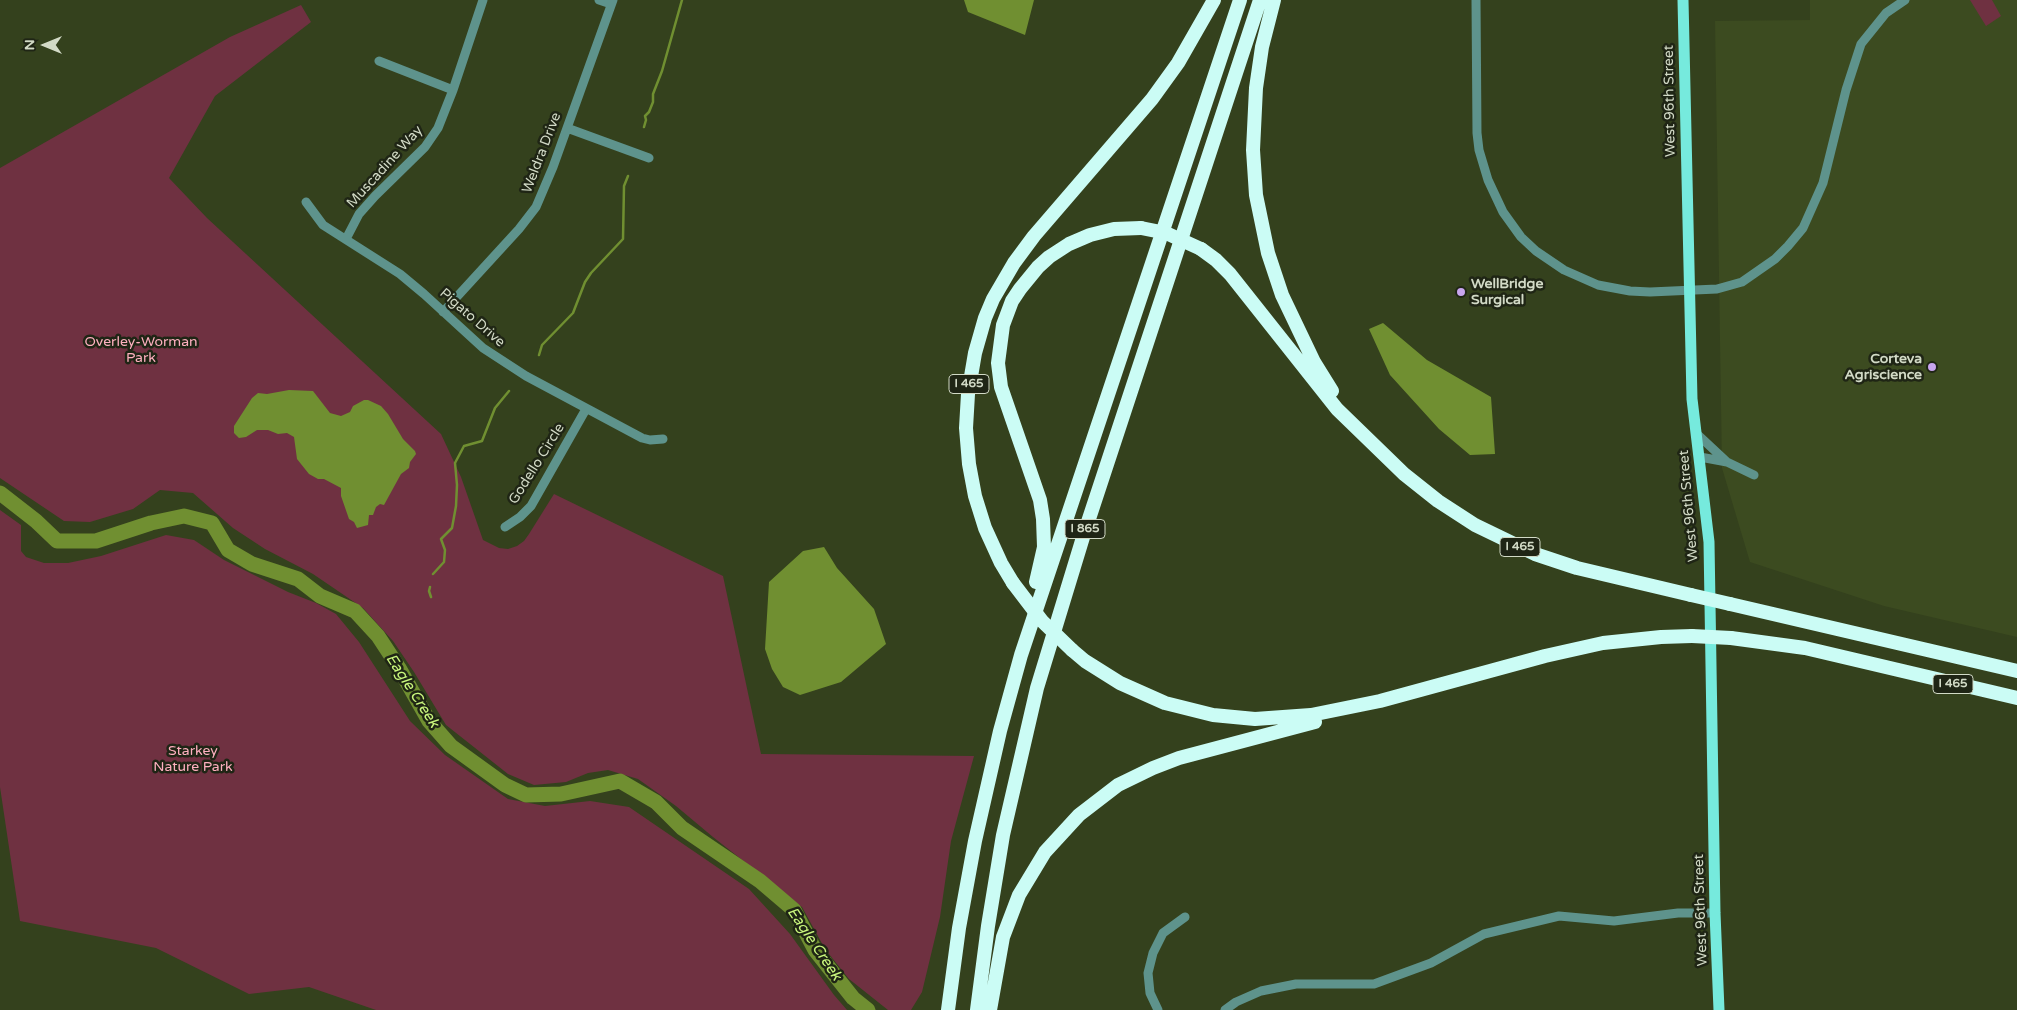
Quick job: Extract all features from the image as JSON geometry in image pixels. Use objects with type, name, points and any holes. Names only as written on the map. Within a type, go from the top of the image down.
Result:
[{"type":"highway","name":"I 465","points":[[1214,0],[1178,63],[1152,99],[1034,236],[1014,263],[985,318],[975,353],[968,394],[966,428],[969,464],[975,496],[985,528],[1001,563],[1013,583],[1042,621],[1072,650],[1108,676],[1165,703],[1213,715],[1255,719],[1296,717],[1380,701],[1575,649],[1632,640],[1692,636],[1731,638],[1805,648],[2017,698]]},
{"type":"highway","name":"I 865","points":[[949,1005],[964,896],[977,832],[1000,731],[1021,655],[1240,0]]},
{"type":"highway","name":"I 865","points":[[977,1010],[1001,844],[1037,688],[1084,534],[1260,0]]},
{"type":"highway","name":"I 465","points":[[1274,0],[1258,70],[1254,111],[1254,165],[1261,224],[1277,281],[1294,323],[1330,388],[1375,447],[1404,474],[1438,501],[1475,525],[1516,546],[1577,568],[2017,671]]},
{"type":"highway","points":[[1021,655],[1042,559],[1044,525],[1040,500],[1001,386],[998,363],[1003,325],[1020,289],[1038,266],[1049,256],[1069,244],[1090,235],[1114,229],[1141,228],[1166,233],[1201,249],[1230,274],[1337,409],[1375,447]]},
{"type":"highway","points":[[990,1010],[1003,937],[1019,895],[1036,866],[1056,838],[1092,804],[1130,778],[1165,763],[1331,717],[1380,701]]},
{"type":"main road","name":"West 96th Street","points":[[1683,0],[1692,399],[1709,542],[1715,913],[1719,1010]]},
{"type":"street","name":"Muscadine Way","points":[[346,239],[359,214],[425,147],[438,128],[453,90],[483,0]]},
{"type":"street","points":[[598,0],[612,2]]},
{"type":"street","points":[[1476,0],[1477,133],[1482,165],[1491,188],[1512,226],[1536,251],[1550,262],[1598,285],[1630,291],[1718,289],[1742,282],[1776,259],[1803,228],[1823,183],[1846,90],[1861,44],[1886,13],[1905,0]]},
{"type":"street","name":"Weldra Drive","points":[[442,312],[519,229],[536,207],[568,128],[612,2]]},
{"type":"street","points":[[379,61],[453,90]]},
{"type":"street","points":[[568,128],[649,158]]},
{"type":"street","name":"Pigato Drive","points":[[306,202],[323,225],[400,274],[483,348],[526,376],[642,438],[650,440],[664,439]]},
{"type":"street","name":"Godello Circle","points":[[505,528],[526,512],[586,409]]},
{"type":"street","points":[[1697,434],[1727,462]]},
{"type":"street","points":[[1700,457],[1727,462],[1754,475]]},
{"type":"street","points":[[1225,1010],[1236,1002],[1261,991],[1296,984],[1374,984],[1431,963],[1484,934],[1559,916],[1614,921],[1678,913],[1715,913]]},
{"type":"street","points":[[1158,1010],[1150,992],[1148,973],[1153,954],[1163,933],[1185,917]]},
{"type":"shaded area","points":[[964,0],[1034,0],[1025,35],[968,12]]},
{"type":"shaded area","points":[[1810,0],[2017,0],[2017,637],[1884,606],[1750,562],[1722,468],[1715,21],[1810,20]]},
{"type":"shaded area","points":[[1383,323],[1427,360],[1491,397],[1495,454],[1470,455],[1439,429],[1390,375],[1369,329]]},
{"type":"shaded area","points":[[289,390],[313,391],[330,413],[341,416],[350,412],[353,406],[364,400],[381,406],[403,439],[415,451],[416,454],[410,462],[409,468],[401,474],[384,505],[380,504],[376,507],[373,515],[369,515],[368,525],[357,528],[354,522],[349,519],[341,496],[341,488],[309,474],[297,459],[294,437],[287,433],[278,434],[268,430],[257,430],[246,437],[239,438],[234,433],[234,426],[252,398],[258,393],[267,394]]},
{"type":"shaded area","points":[[824,547],[837,568],[874,609],[886,644],[841,682],[800,695],[783,687],[772,669],[765,649],[769,582],[803,551]]},
{"type":"green space","points":[[1970,0],[1992,0],[2001,16],[1986,26]]},
{"type":"green space","name":"Overley-Worman Park","points":[[301,5],[311,22],[215,96],[169,178],[207,218],[441,434],[461,477],[483,540],[499,548],[508,549],[517,546],[529,534],[554,494],[723,576],[761,754],[974,756],[951,841],[940,917],[922,992],[911,1010],[888,1010],[849,979],[825,949],[802,907],[676,806],[638,779],[608,770],[588,773],[566,782],[534,785],[508,774],[446,725],[393,641],[363,608],[313,574],[265,549],[233,528],[193,493],[160,490],[133,509],[90,522],[64,521],[0,478],[0,168],[230,37]]},
{"type":"green space","name":"Starkey Nature Park","points":[[0,510],[21,525],[21,551],[26,557],[44,563],[68,563],[101,556],[166,535],[194,540],[224,560],[336,614],[359,642],[410,721],[445,755],[508,799],[545,806],[590,801],[629,807],[749,889],[790,934],[847,1010],[376,1010],[309,987],[249,994],[156,948],[20,921],[0,787]]},
{"type":"waterway","points":[[644,127],[645,116],[653,102],[653,94],[662,71],[682,0]]},
{"type":"waterway","points":[[539,355],[542,345],[573,313],[585,282],[591,273],[623,239],[624,186],[628,176]]},
{"type":"waterway","points":[[433,574],[444,562],[445,550],[441,539],[452,528],[457,485],[455,463],[464,446],[482,441],[495,408],[509,391]]},
{"type":"waterway","name":"Eagle Creek","points":[[0,493],[36,521],[57,541],[96,541],[151,523],[184,516],[212,523],[228,550],[252,564],[298,579],[320,596],[355,611],[378,636],[399,668],[429,721],[451,746],[505,785],[526,795],[561,794],[620,781],[656,802],[682,828],[760,881],[794,910],[815,950],[853,998],[868,1010]]},
{"type":"waterway","points":[[430,587],[431,597]]},
{"type":"place","name":"WellBridge Surgical","points":[[1461,292]]},
{"type":"place","name":"Corteva Agriscience","points":[[1932,367]]}]
